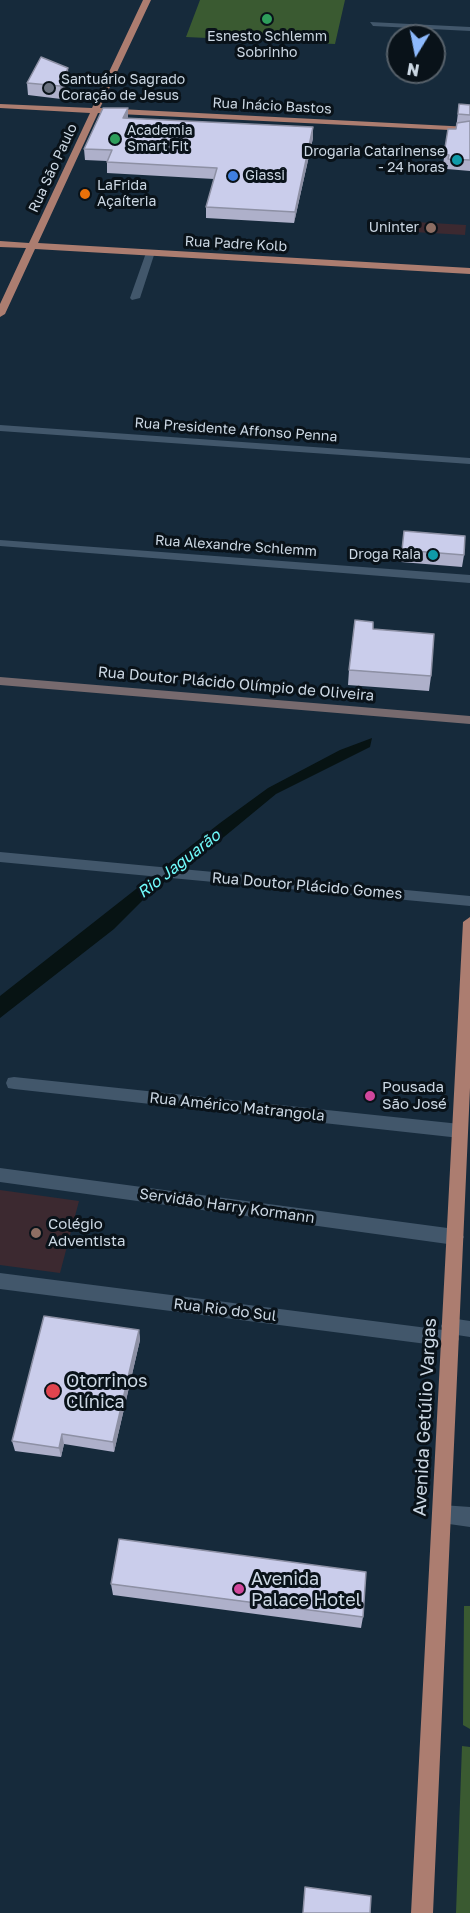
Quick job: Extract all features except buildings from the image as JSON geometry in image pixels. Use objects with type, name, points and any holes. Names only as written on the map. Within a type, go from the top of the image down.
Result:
[{"type":"main road","name":"Rua São Paulo","points":[[0,315],[147,0]]},
{"type":"main road","name":"Rua Inácio Bastos","points":[[0,106],[470,129]]},
{"type":"main road","name":"Rua Padre Kolb","points":[[0,244],[470,271]]},
{"type":"main road","name":"Rua Doutor Plácido Olímpio de Oliveira","points":[[0,681],[470,720]]},
{"type":"main road","name":"Avenida Getúlio Vargas","points":[[422,1913],[470,922]]},
{"type":"street","points":[[373,24],[470,29]]},
{"type":"street","points":[[135,298],[150,252]]},
{"type":"street","name":"Rua Presidente Affonso Penna","points":[[0,428],[470,461]]},
{"type":"street","name":"Rua Alexandre Schlemm","points":[[0,543],[470,579]]},
{"type":"street","name":"Rua Doutor Plácido Gomes","points":[[0,857],[470,901]]},
{"type":"street","name":"Rua Américo Matrangola","points":[[14,1083],[460,1131]]},
{"type":"street","name":"Servidão Harry Kormann","points":[[0,1175],[455,1237]]},
{"type":"street","name":"Rua Rio do Sul","points":[[0,1281],[450,1333],[470,1329]]},
{"type":"street","points":[[442,1515],[470,1517]]},
{"type":"shaded area","name":"Uninter","points":[[398,221],[466,225],[465,235],[397,231]]},
{"type":"shaded area","name":"Colégio Adventista","points":[[0,1190],[79,1201],[60,1273],[0,1265]]},
{"type":"green space","name":"Esnesto Schlemm Sobrinho","points":[[200,0],[345,0],[335,44],[186,37]]},
{"type":"green space","points":[[464,1606],[470,1606],[470,1729],[463,1725]]},
{"type":"green space","points":[[462,1746],[470,1747],[470,1913],[456,1913]]},
{"type":"water","name":"Rio Jaguarão","points":[[372,738],[370,747],[276,794],[213,846],[151,892],[114,929],[0,1018],[0,996],[220,823],[268,788],[340,750]]},
{"type":"place","name":"Esnesto Schlemm Sobrinho","points":[[267,19]]},
{"type":"place","name":"Santuário Sagrado Coração de Jesus","points":[[49,88]]},
{"type":"place","name":"Academia Smart Fit","points":[[115,139]]},
{"type":"place","name":"Drogaria Catarinense - 24 horas","points":[[457,160]]},
{"type":"place","name":"Giassi","points":[[233,176]]},
{"type":"place","name":"LaFrida Açaíteria","points":[[85,194]]},
{"type":"place","name":"Uninter","points":[[431,228]]},
{"type":"place","name":"Droga Raia","points":[[433,555]]},
{"type":"place","name":"Pousada São José","points":[[370,1096]]},
{"type":"place","name":"Colégio Adventista","points":[[36,1233]]},
{"type":"place","name":"Otorrinos Clínica","points":[[53,1391]]},
{"type":"place","name":"Avenida Palace Hotel","points":[[239,1589]]}]
